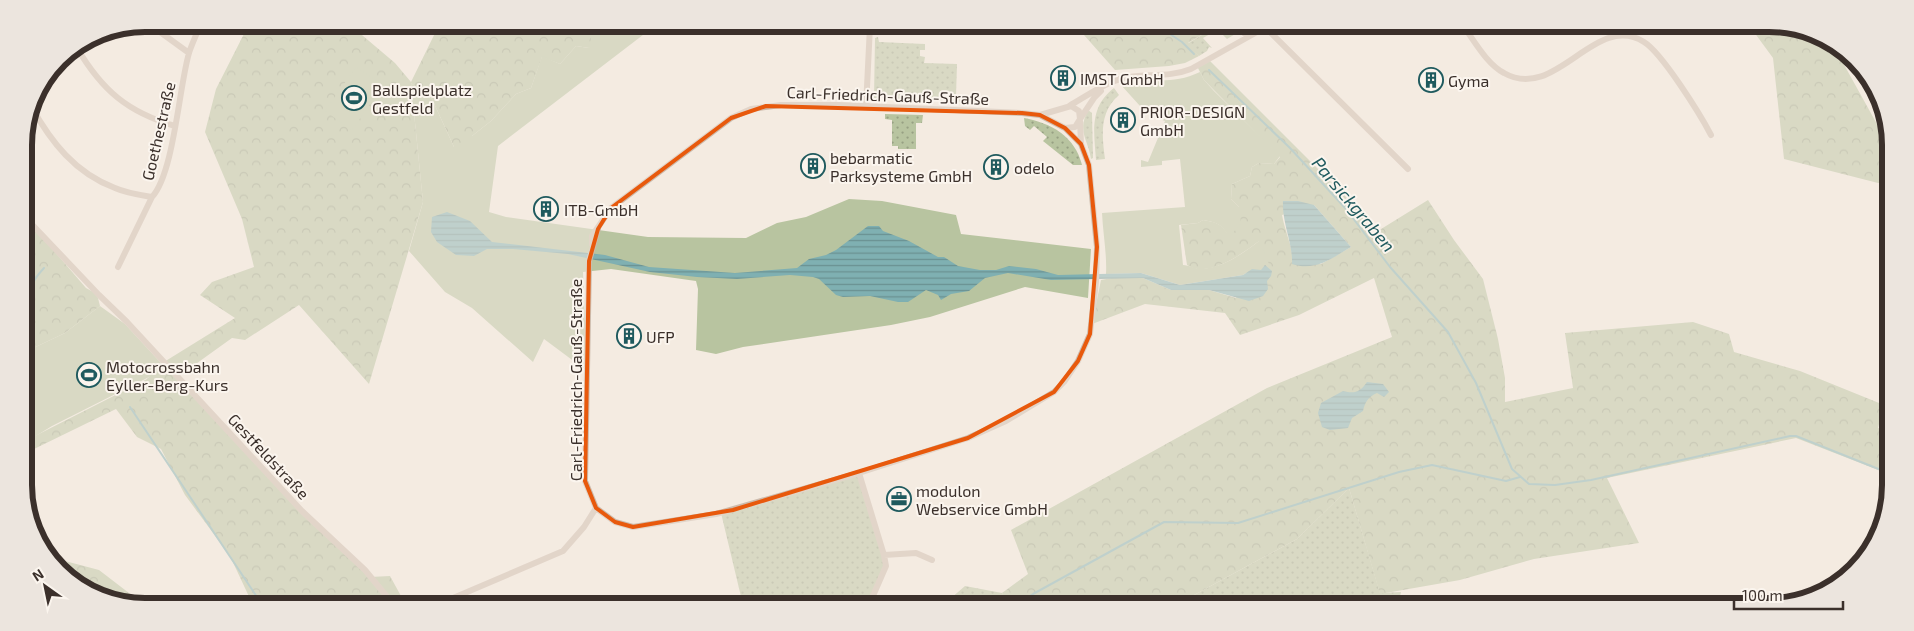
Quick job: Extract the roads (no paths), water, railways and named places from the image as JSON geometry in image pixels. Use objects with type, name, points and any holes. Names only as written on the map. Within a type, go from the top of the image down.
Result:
[{"type":"street","points":[[1243,32],[1248,38]]},
{"type":"street","name":"Carl-Friedrich-Gauß-Straße","points":[[1040,115],[1065,107],[1128,77],[1179,74],[1198,66],[1257,32]]},
{"type":"street","points":[[1271,32],[1408,169]]},
{"type":"street","points":[[1468,32],[1490,62],[1503,73],[1518,79],[1532,80],[1544,76],[1600,41],[1614,36],[1629,36],[1644,42],[1661,59],[1711,135]]},
{"type":"street","points":[[161,33],[189,53]]},
{"type":"street","name":"Goethestraße","points":[[118,267],[152,197],[158,191],[175,126],[189,53],[197,33]]},
{"type":"street","points":[[866,107],[870,33]]},
{"type":"street","points":[[81,54],[99,80],[120,100],[151,119],[175,126]]},
{"type":"street","name":"Carl-Friedrich-Gauß-Straße","points":[[1081,144],[1063,126],[1040,115],[964,109],[766,106],[751,109],[731,118],[611,208],[592,236],[589,261],[585,480],[596,508],[615,522],[633,527],[733,510],[859,473],[981,433],[1031,407],[1054,392],[1064,382],[1078,361],[1090,334],[1096,282],[1097,247],[1090,165],[1081,144],[1080,120],[1094,98],[1110,84]]},
{"type":"street","points":[[1065,107],[1077,109],[1080,120],[1075,127],[1063,126],[1058,116],[1065,107]]},
{"type":"street","points":[[37,115],[45,130],[66,158],[90,176],[115,189],[152,197]]},
{"type":"street","name":"Gestfeldstraße","points":[[33,225],[98,295],[127,322],[302,512],[365,570],[388,598]]},
{"type":"street","points":[[859,473],[886,566],[873,598]]},
{"type":"street","points":[[453,598],[563,551],[584,527],[596,508]]},
{"type":"street","points":[[884,555],[916,553],[932,560]]},
{"type":"water","points":[[1283,201],[1298,201],[1314,205],[1351,247],[1323,263],[1308,266],[1292,264]]},
{"type":"water","points":[[447,212],[470,221],[492,242],[605,255],[649,267],[735,273],[797,268],[809,259],[826,255],[836,250],[868,226],[879,226],[883,231],[909,241],[938,257],[944,257],[958,266],[980,270],[996,270],[1009,266],[1036,269],[1058,275],[1141,273],[1180,285],[1243,275],[1252,269],[1261,270],[1265,265],[1272,271],[1267,281],[1268,289],[1263,296],[1249,301],[1209,290],[1171,290],[1143,278],[1051,280],[1008,273],[985,278],[969,291],[951,294],[941,300],[938,295],[926,290],[908,302],[898,302],[870,296],[843,297],[836,295],[819,279],[813,277],[790,275],[737,279],[697,277],[650,272],[568,254],[513,249],[487,249],[474,256],[456,255],[437,242],[431,232],[432,217]]},
{"type":"water","points":[[1367,382],[1383,384],[1389,392],[1384,397],[1377,393],[1369,398],[1363,411],[1352,418],[1348,428],[1330,430],[1322,427],[1318,413],[1321,403],[1343,391],[1357,391]]},
{"type":"waterway","name":"Parsickgraben","points":[[1168,32],[1182,42],[1194,54]]},
{"type":"waterway","points":[[1209,70],[1290,148],[1346,209],[1390,267],[1448,332],[1476,383],[1512,469],[1529,484],[1555,485],[1591,480],[1790,436],[1796,436],[1882,470]]},
{"type":"waterway","points":[[33,285],[44,268]]},
{"type":"waterway","points":[[130,407],[258,598]]},
{"type":"waterway","points":[[1027,598],[1164,522],[1238,523],[1399,472],[1432,465],[1506,481],[1520,477]]},
{"type":"place","name":"IMST GmbH","points":[[1063,78]]},
{"type":"place","name":"Gyma","points":[[1431,80]]},
{"type":"place","name":"Ballspielplatz Gestfeld","points":[[354,98]]},
{"type":"place","name":"PRIOR-DESIGN GmbH","points":[[1123,120]]},
{"type":"place","name":"bebarmatic Parksysteme GmbH","points":[[813,166]]},
{"type":"place","name":"odelo","points":[[996,167]]},
{"type":"place","name":"ITB-GmbH","points":[[546,209]]},
{"type":"place","name":"UFP","points":[[629,336]]},
{"type":"place","name":"Motocrossbahn Eyller-Berg-Kurs","points":[[89,375]]},
{"type":"place","name":"modulon Webservice GmbH","points":[[899,499]]}]
